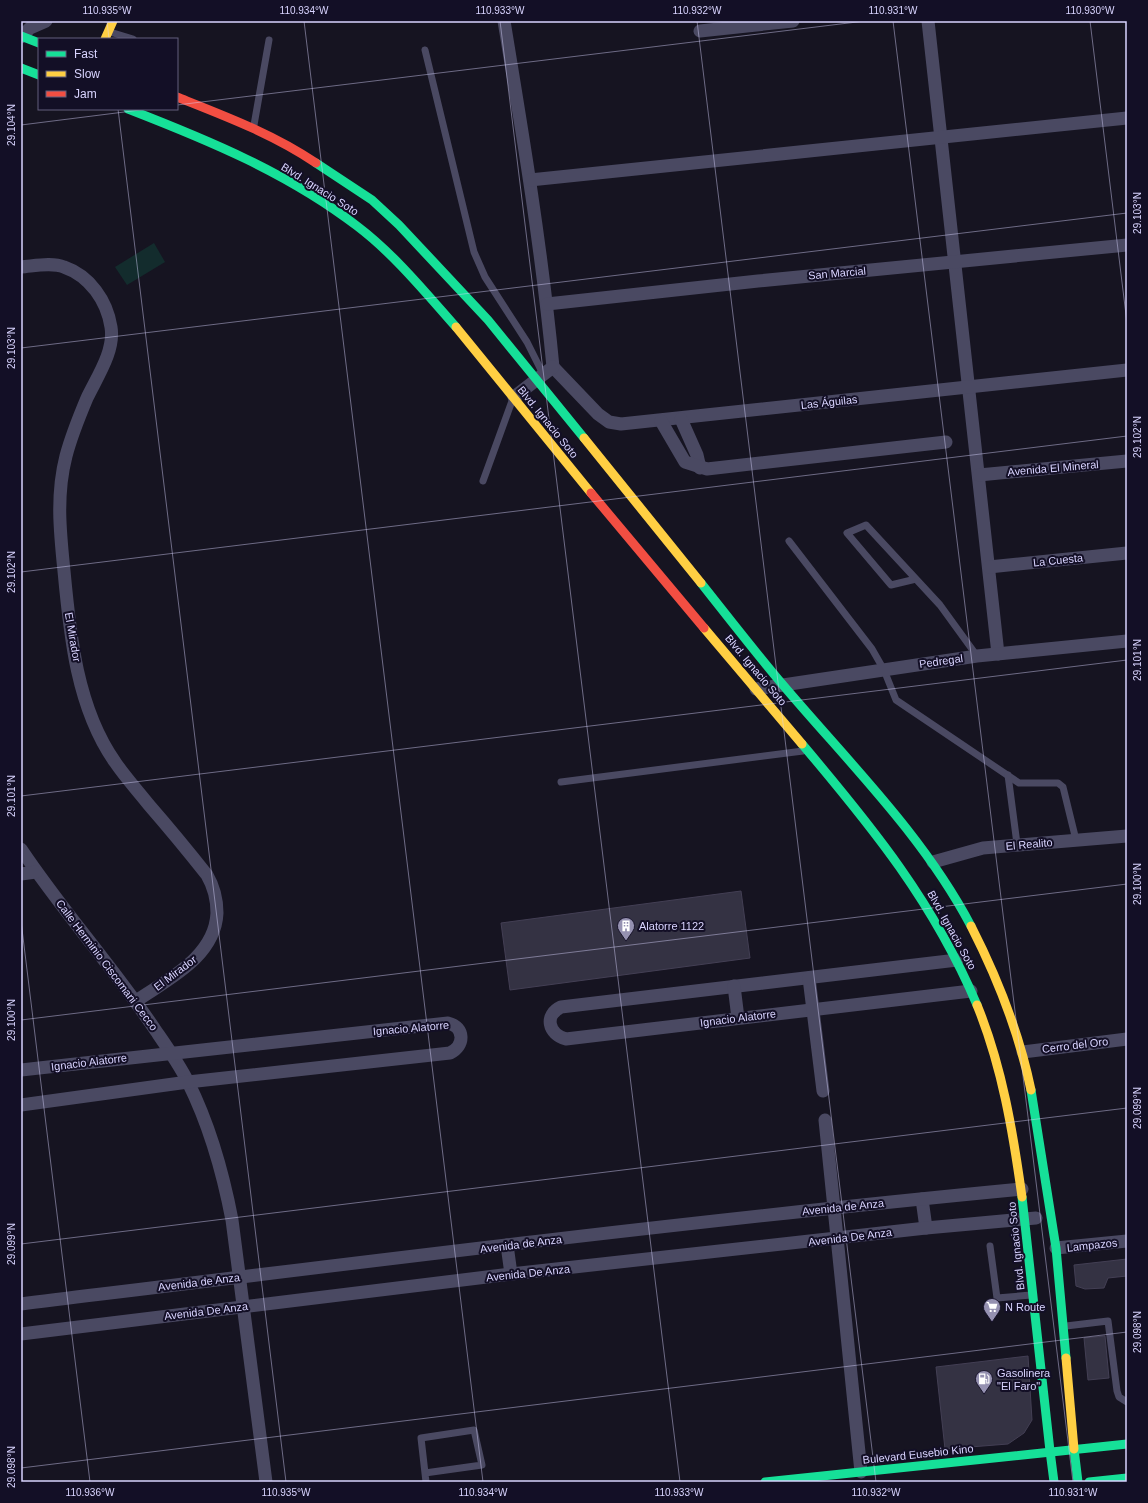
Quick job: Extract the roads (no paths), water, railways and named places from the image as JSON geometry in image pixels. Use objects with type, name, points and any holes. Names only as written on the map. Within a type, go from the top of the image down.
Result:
[{"type":"main road","points":[[106,35],[112,21]]},
{"type":"main road","points":[[21,37],[38,43]]},
{"type":"main road","points":[[21,68],[38,75]]},
{"type":"main road","name":"Blvd. Ignacio Soto","points":[[178,100],[254,128],[295,149],[335,174],[372,200],[399,225],[488,320],[544,373],[783,685],[859,770],[933,862],[970,924],[986,955],[1006,1002],[1023,1052],[1035,1112],[1051,1249],[1063,1326],[1078,1482]]},
{"type":"main road","name":"Blvd. Ignacio Soto","points":[[131,110],[170,125],[252,162],[291,184],[332,208],[359,228],[396,260],[469,342],[583,484],[808,750],[883,843],[922,898],[963,962],[971,991],[994,1050],[1013,1137],[1033,1217],[1037,1363],[1054,1482]]},
{"type":"main road","points":[[170,125],[174,114]]},
{"type":"main road","points":[[1008,1042],[1014,1049],[1023,1052]]},
{"type":"main road","name":"Bulevard Eusebio Kino","points":[[765,1482],[861,1472],[958,1459],[1127,1444]]},
{"type":"main road","points":[[1089,1482],[1127,1478]]},
{"type":"street","points":[[21,37],[30,28],[46,21]]},
{"type":"street","points":[[504,21],[530,180],[547,304],[544,373],[514,397]]},
{"type":"street","points":[[700,31],[792,21]]},
{"type":"street","points":[[928,21],[998,654]]},
{"type":"street","points":[[530,180],[1127,118]]},
{"type":"street","name":"San Marcial","points":[[547,304],[758,281],[1127,245]]},
{"type":"street","name":"El Mirador","points":[[21,267],[45,265],[64,267],[83,278],[97,291],[109,315],[112,329],[111,340],[105,360],[87,399],[70,443],[62,474],[59,498],[68,609],[76,660],[84,697],[96,728],[114,762],[207,875],[213,886],[217,902],[213,932],[208,943],[185,967],[136,1001]]},
{"type":"street","name":"Las Águilas","points":[[544,373],[609,422],[621,424],[680,419],[1127,370]]},
{"type":"street","points":[[680,419],[697,455],[700,468]]},
{"type":"street","points":[[661,421],[685,462],[700,468],[716,469],[946,442]]},
{"type":"street","name":"Avenida El Mineral","points":[[979,475],[1127,461]]},
{"type":"street","name":"La Cuesta","points":[[989,567],[1127,553]]},
{"type":"street","name":"Pedregal","points":[[756,689],[977,656],[1127,641]]},
{"type":"street","name":"El Realito","points":[[933,862],[984,848],[1017,844],[1127,836]]},
{"type":"street","name":"Calle Herminio Ciscomani Cecco","points":[[21,849],[36,872],[136,1001],[171,1053],[188,1082],[215,1150],[225,1183],[232,1220],[266,1482]]},
{"type":"street","points":[[21,874],[36,872]]},
{"type":"street","name":"Ignacio Alatorre","points":[[963,962],[734,986],[561,1007],[554,1010],[550,1016],[550,1024],[553,1032],[558,1037],[566,1039],[971,991]]},
{"type":"street","points":[[809,978],[823,1091]]},
{"type":"street","points":[[734,986],[738,1018]]},
{"type":"street","name":"Ignacio Alatorre","points":[[21,1070],[448,1022],[455,1024],[461,1035],[460,1044],[456,1050],[450,1053],[188,1082],[21,1105]]},
{"type":"street","name":"Cerro del Oro","points":[[1023,1052],[1127,1039]]},
{"type":"street","points":[[825,1120],[861,1472]]},
{"type":"street","name":"Avenida de Anza","points":[[21,1304],[507,1245],[834,1208],[922,1199],[1027,1191]]},
{"type":"street","points":[[922,1199],[926,1228]]},
{"type":"street","name":"Avenida De Anza","points":[[21,1334],[511,1274],[1033,1217]]},
{"type":"street","name":"Lampazos","points":[[1051,1249],[1127,1241]]},
{"type":"street","points":[[507,1245],[511,1274]]},
{"type":"lane","points":[[106,35],[126,38]]},
{"type":"lane","points":[[254,128],[269,40]]},
{"type":"lane","points":[[425,50],[474,252],[485,277],[527,342],[544,373]]},
{"type":"lane","points":[[482,481],[514,397]]},
{"type":"lane","points":[[916,579],[891,586],[847,533],[866,525],[916,579],[940,605],[977,656]]},
{"type":"lane","points":[[789,541],[872,649],[884,670],[896,700],[1019,783],[1058,783],[1063,787],[1076,840]]},
{"type":"lane","points":[[561,782],[808,750]]},
{"type":"lane","points":[[1008,775],[1017,844]]},
{"type":"lane","points":[[990,1246],[997,1298],[1034,1295]]},
{"type":"lane","points":[[1063,1326],[1108,1321],[1117,1391],[1119,1397],[1127,1402]]},
{"type":"lane","points":[[425,1474],[482,1465],[474,1430],[421,1438],[425,1474],[426,1482]]},
{"type":"place","name":"Alatorre 1122","points":[[626,941]]},
{"type":"place","name":"N Route","points":[[992,1322]]},
{"type":"place","name":"Gasolinera \"El Faro\"","points":[[984,1394]]}]
